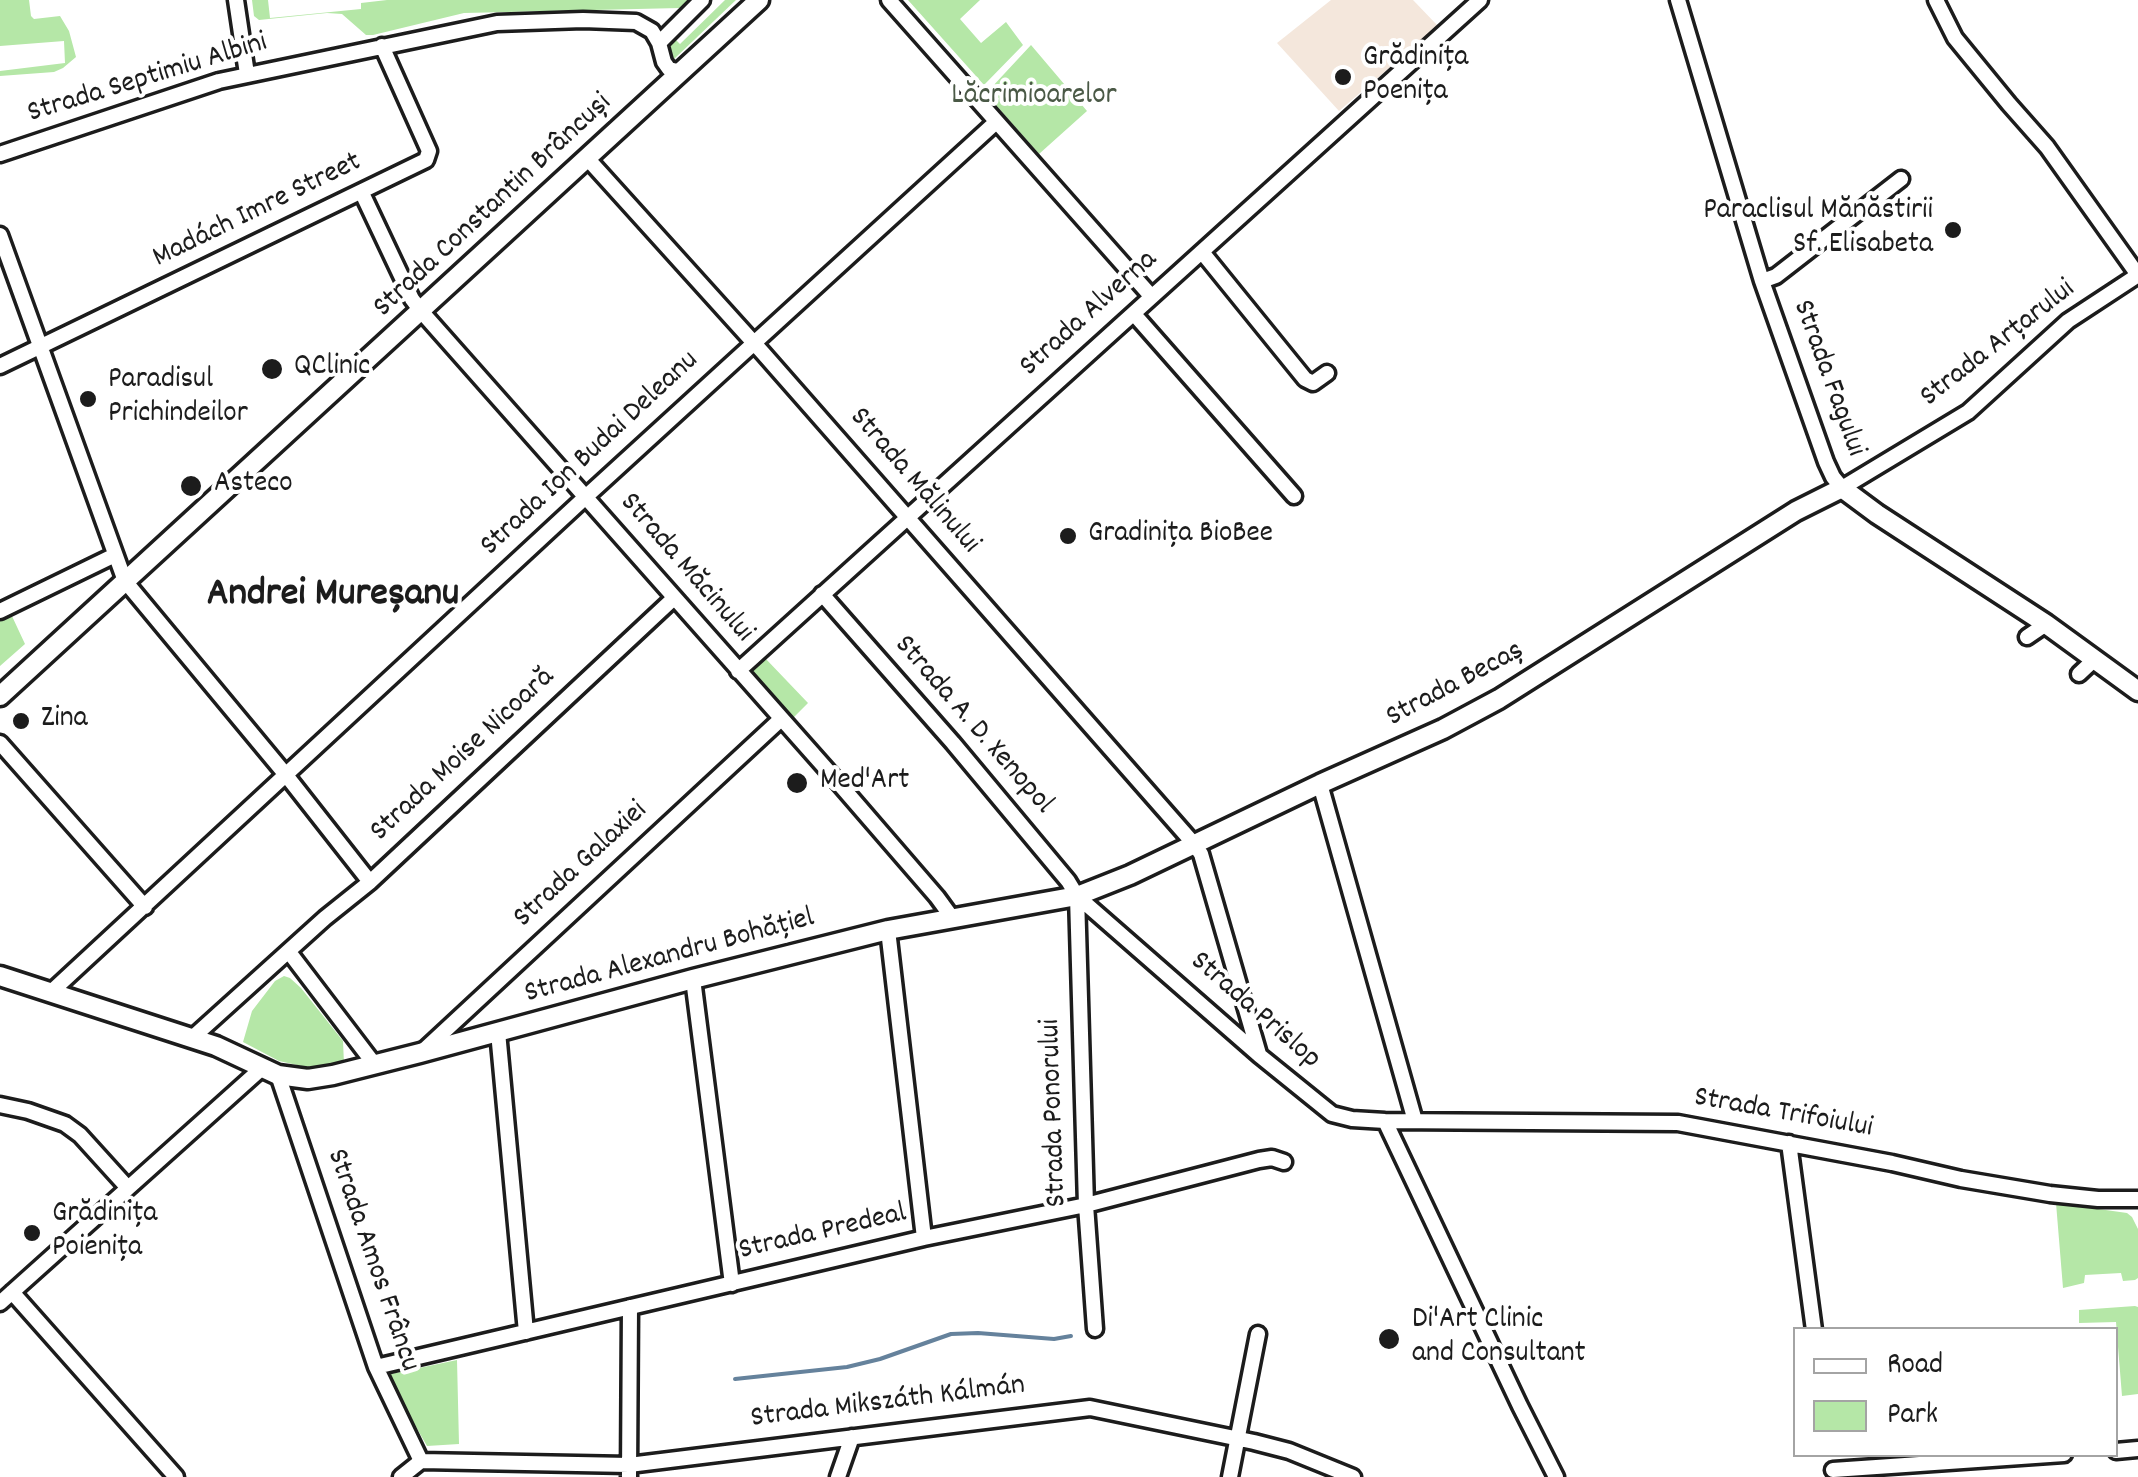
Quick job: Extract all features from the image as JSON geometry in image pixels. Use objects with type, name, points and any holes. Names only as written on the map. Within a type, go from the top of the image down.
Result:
[{"type":"main road","name":"Strada Constantin Brâncuși","points":[[0,696],[759,0]]},
{"type":"main road","name":"Strada Fagului","points":[[1842,488],[2046,624],[2138,691]]},
{"type":"main road","name":"Strada Becaș","points":[[1077,896],[1130,875],[1500,699],[1796,512],[1842,488]]},
{"type":"main road","name":"Strada Alexandru Bohățiel","points":[[270,1072],[294,1079],[317,1078],[888,930],[1077,896]]},
{"type":"main road","points":[[0,976],[234,1053],[270,1072]]},
{"type":"street","points":[[236,0],[248,74]]},
{"type":"street","points":[[660,92],[659,43],[702,0]]},
{"type":"street","points":[[889,0],[1151,296]]},
{"type":"street","name":"Strada Alverna","points":[[738,670],[1480,0]]},
{"type":"street","name":"Strada Fagului","points":[[1678,0],[1762,281],[1826,462],[1842,488]]},
{"type":"street","points":[[1936,0],[1955,38],[2047,147],[2138,275]]},
{"type":"street","name":"Strada Septimiu Albini","points":[[0,154],[219,81],[497,23],[636,22],[647,26],[659,43],[664,62],[673,71],[681,72]]},
{"type":"street","name":"Madách Imre Street","points":[[0,366],[423,162],[430,154],[382,46]]},
{"type":"street","name":"Strada Ion Budai Deleanu","points":[[50,993],[996,123]]},
{"type":"street","name":"Strada Mălinului","points":[[588,158],[1194,844]]},
{"type":"street","points":[[1762,281],[1776,276],[1901,179]]},
{"type":"street","name":"Strada Măcinului","points":[[362,193],[421,312],[953,918]]},
{"type":"street","points":[[0,235],[125,581],[370,882]]},
{"type":"street","points":[[1202,252],[1305,379],[1313,383],[1327,373]]},
{"type":"street","name":"Strada Arțarului","points":[[1842,488],[1968,412],[2068,321],[2138,275]]},
{"type":"street","points":[[1134,314],[1294,496]]},
{"type":"street","points":[[0,612],[116,555]]},
{"type":"street","name":"Strada A. D. Xenopol","points":[[822,594],[954,743],[1077,896]]},
{"type":"street","name":"Strada Moise Nicoară","points":[[191,1039],[370,882],[674,598]]},
{"type":"street","points":[[2026,637],[2046,624]]},
{"type":"street","points":[[2079,674],[2095,659]]},
{"type":"street","name":"Strada Galaxiei","points":[[420,1054],[781,718]]},
{"type":"street","points":[[0,742],[145,907]]},
{"type":"street","points":[[1320,784],[1415,1121]]},
{"type":"street","points":[[1194,844],[1201,854],[1259,1055]]},
{"type":"street","name":"Strada Prislop","points":[[1077,896],[1332,1114],[1352,1120],[1415,1121]]},
{"type":"street","name":"Strada Ponorului","points":[[1077,896],[1086,1205],[1094,1329]]},
{"type":"street","points":[[888,930],[924,1238]]},
{"type":"street","points":[[290,952],[375,1065]]},
{"type":"street","points":[[693,979],[732,1284]]},
{"type":"street","points":[[498,1032],[526,1332]]},
{"type":"street","points":[[176,1477],[6,1297],[128,1188],[270,1072]]},
{"type":"street","name":"Strada Amos Frâncu","points":[[270,1072],[376,1368],[421,1462]]},
{"type":"street","points":[[0,1105],[65,1124],[128,1188]]},
{"type":"street","points":[[1385,1121],[1556,1477]]},
{"type":"street","name":"Strada Trifoiului","points":[[1415,1121],[1667,1122],[2050,1194],[2138,1199]]},
{"type":"street","points":[[1789,1143],[1814,1327]]},
{"type":"street","name":"Strada Predeal","points":[[376,1368],[924,1238],[1086,1205],[1258,1160],[1272,1158],[1284,1162]]},
{"type":"street","points":[[629,1471],[630,1307]]},
{"type":"street","points":[[1230,1477],[1258,1334]]},
{"type":"street","name":"Strada Mikszáth Kálmán","points":[[421,1462],[629,1471],[1090,1408],[1289,1451],[1353,1477]]},
{"type":"street","points":[[838,1477],[852,1438]]},
{"type":"street","points":[[1833,1467],[2011,1457]]},
{"type":"street","points":[[402,1477],[421,1462]]},
{"type":"shaded area","name":"Grădinița Poenița","points":[[1331,0],[1413,0],[1438,26],[1339,111],[1277,43]]},
{"type":"green space","points":[[0,0],[29,0],[34,19],[60,16],[76,57],[54,72],[0,76],[0,71],[65,63],[64,41],[0,46]]},
{"type":"green space","points":[[252,0],[268,0],[270,18],[361,9],[361,3],[387,0],[688,0],[680,8],[464,13],[366,35],[342,14],[259,20],[254,16]]},
{"type":"green space","points":[[725,0],[736,0],[673,60],[667,52],[673,37],[680,44]]},
{"type":"green space","points":[[908,0],[980,0],[960,19],[981,43],[1006,22],[1023,45],[984,85]]},
{"type":"green space","name":"Lăcrimioarelor","points":[[1031,45],[1087,111],[1039,154],[994,103],[999,99],[991,88]]},
{"type":"green space","points":[[11,614],[25,644],[0,666],[0,619]]},
{"type":"green space","points":[[765,658],[808,703],[793,718],[750,673]]},
{"type":"green space","points":[[284,976],[301,988],[343,1041],[344,1064],[306,1067],[279,1061],[243,1042],[252,1011],[275,981]]},
{"type":"green space","points":[[2056,1203],[2127,1213],[2132,1217],[2138,1229],[2138,1278],[2123,1281],[2121,1273],[2085,1275],[2084,1283],[2063,1288]]},
{"type":"green space","points":[[2138,1307],[2138,1394],[2122,1396],[2116,1322],[2079,1323],[2079,1310]]},
{"type":"green space","points":[[457,1360],[459,1444],[427,1446],[386,1375]]},
{"type":"waterway","points":[[735,1379],[847,1367],[951,1334],[1054,1339],[1071,1336]]},
{"type":"place","name":"Grădinița Poenița","points":[[1343,77]]},
{"type":"place","name":"Paraclisul Mănăstirii Sf. Elisabeta","points":[[1953,230]]},
{"type":"place","name":"QClinic","points":[[272,369]]},
{"type":"place","name":"Paradisul Prichindeilor","points":[[88,399]]},
{"type":"place","name":"Asteco","points":[[191,486]]},
{"type":"place","name":"Gradinița BioBee","points":[[1068,536]]},
{"type":"place","name":"Zina","points":[[21,721]]},
{"type":"place","name":"Med'Art","points":[[797,783]]},
{"type":"place","name":"Grădinița Poienița","points":[[32,1233]]},
{"type":"place","name":"Di'Art Clinic and Consultant","points":[[1389,1339]]},
{"type":"district","name":"Andrei Mureșanu","points":[[333,598]]}]
